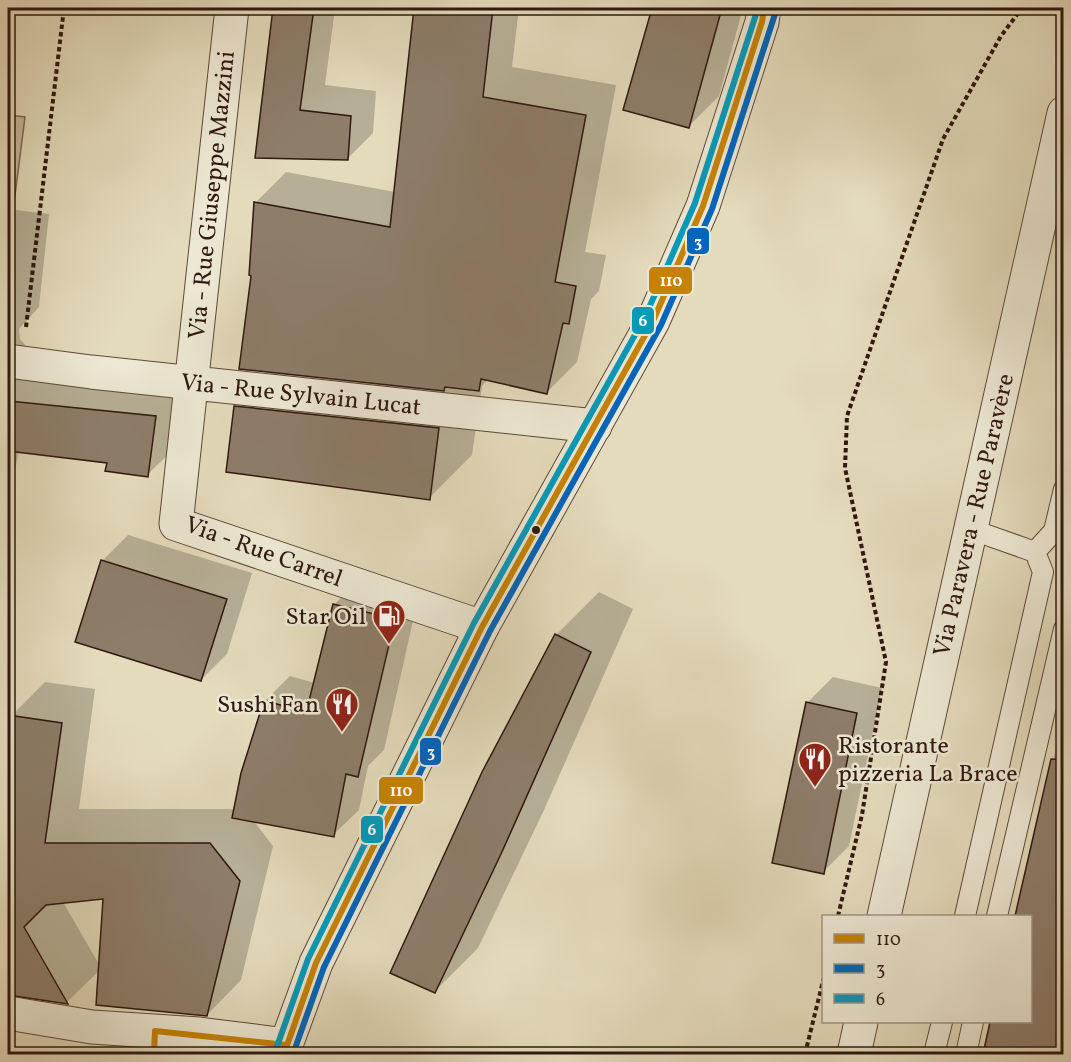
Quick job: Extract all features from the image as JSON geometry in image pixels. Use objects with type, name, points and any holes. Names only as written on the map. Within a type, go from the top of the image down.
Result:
[{"type":"street","name":"Via - Rue Giuseppe Mazzini","points":[[191,382],[232,8]]},
{"type":"street","points":[[8,1012],[75,1024],[155,1043],[285,1050],[316,963],[482,627],[653,321],[703,206],[764,12]]},
{"type":"street","name":"Via Paravera - Rue Paravère","points":[[884,915],[1064,113]]},
{"type":"street","name":"Via - Rue Sylvain Lucat","points":[[8,361],[595,426]]},
{"type":"street","name":"Via - Rue Carrel","points":[[191,382],[176,524],[482,627]]},
{"type":"street","points":[[854,1054],[861,1023]]},
{"type":"lane","points":[[1035,552],[1054,531],[1064,489]]},
{"type":"lane","points":[[965,915],[1043,572],[1035,552],[970,529]]},
{"type":"lane","points":[[997,915],[1064,629]]},
{"type":"lane","points":[[934,1054],[942,1023]]},
{"type":"lane","points":[[966,1054],[973,1023]]},
{"type":"path","points":[[25,329],[64,8]]},
{"type":"path","points":[[838,915],[862,815],[886,662],[845,468],[847,416],[943,139],[1001,36],[1022,8]]},
{"type":"path","points":[[805,1054],[822,985]]},
{"type":"shaded area","points":[[8,115],[25,117],[12,219],[8,219]]},
{"type":"building","points":[[273,8],[314,8],[300,110],[351,116],[348,160],[255,158]]},
{"type":"building","points":[[414,8],[493,8],[483,97],[586,115],[555,282],[576,286],[569,324],[563,323],[547,394],[481,379],[479,391],[445,387],[444,391],[239,369],[251,276],[249,275],[254,202],[390,227]]},
{"type":"building","points":[[652,8],[722,8],[689,128],[623,110]]},
{"type":"building","points":[[9,401],[156,416],[148,477],[105,471],[107,463],[8,451]]},
{"type":"building","points":[[234,406],[439,428],[430,500],[226,472]]},
{"type":"building","points":[[101,560],[227,599],[201,681],[75,642]]},
{"type":"building","points":[[333,604],[395,619],[358,777],[346,774],[334,837],[232,818],[241,773],[264,700],[306,713]]},
{"type":"building","points":[[555,634],[591,652],[501,854],[435,993],[390,973],[482,772]]},
{"type":"building","name":"Ristorante pizzeria La Brace","points":[[806,702],[857,713],[824,874],[772,863]]},
{"type":"building","points":[[8,715],[62,723],[45,843],[210,843],[240,881],[207,1016],[96,1005],[103,899],[46,905],[24,927],[68,1004],[8,995]]},
{"type":"building","points":[[1051,759],[1064,760],[1064,1054],[983,1054],[990,1023],[1032,1023],[1032,915],[1015,915]]},
{"type":"transit line","name":"6","points":[[275,1052],[308,959],[474,623],[645,317],[695,203],[758,8]]},
{"type":"transit line","name":"110","points":[[284,1054],[316,963],[482,627],[653,321],[703,206],[762,22],[764,8]]},
{"type":"transit line","name":"3","points":[[293,1054],[324,967],[490,631],[661,325],[712,209],[776,11]]},
{"type":"transit line","name":"110","points":[[154,1054],[155,1031],[286,1045]]},
{"type":"place","name":"Star Oil","points":[[389,645]]},
{"type":"place","name":"Sushi Fan","points":[[342,733]]},
{"type":"place","name":"Ristorante pizzeria La Brace","points":[[815,788]]}]
